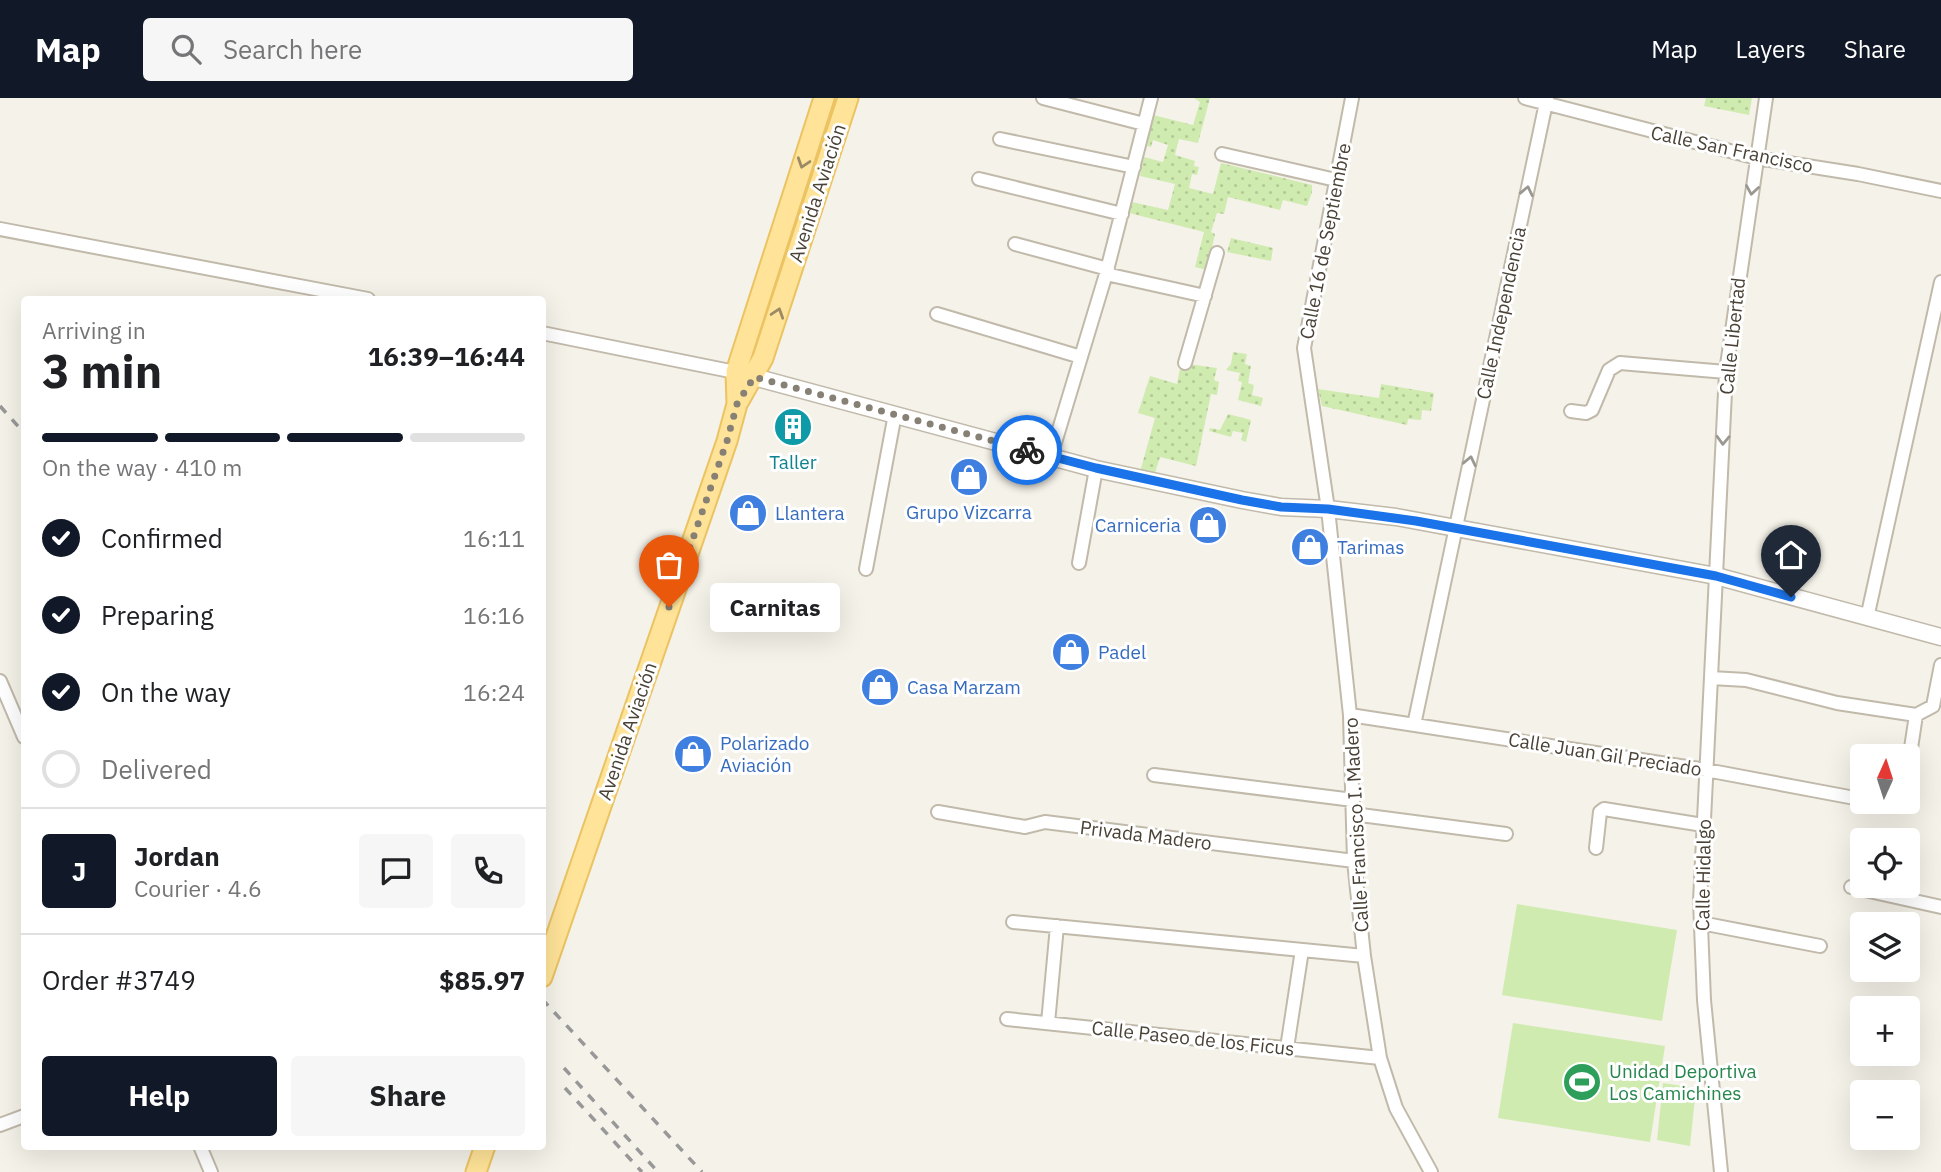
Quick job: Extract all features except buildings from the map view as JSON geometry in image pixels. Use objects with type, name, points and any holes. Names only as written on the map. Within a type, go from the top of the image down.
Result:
[{"type":"main road","name":"Avenida Aviación","points":[[546,965],[727,441],[824,98]]},
{"type":"main road","name":"Avenida Aviación","points":[[745,374],[763,358],[848,98]]},
{"type":"main road","points":[[476,1172],[484,1150]]},
{"type":"street","points":[[1043,98],[1144,124]]},
{"type":"street","points":[[1051,456],[1107,272],[1151,98]]},
{"type":"street","name":"Calle 16 de Septiembre","points":[[1328,509],[1304,348],[1352,98]]},
{"type":"street","name":"Calle San Francisco","points":[[1525,98],[1546,101],[1757,158],[1941,191]]},
{"type":"street","name":"Calle Libertad","points":[[1716,576],[1726,372],[1766,98]]},
{"type":"street","name":"Calle Independencia","points":[[1414,725],[1546,101]]},
{"type":"street","points":[[1000,139],[1134,167]]},
{"type":"street","points":[[1222,154],[1336,180]]},
{"type":"street","points":[[979,179],[1122,214]]},
{"type":"street","points":[[0,229],[352,296]]},
{"type":"street","points":[[1015,244],[1107,272],[1205,296]]},
{"type":"street","points":[[1185,363],[1217,253]]},
{"type":"street","points":[[1867,618],[1941,282]]},
{"type":"street","points":[[937,314],[1081,357]]},
{"type":"street","points":[[546,334],[745,374],[1096,468],[1281,507],[1396,517],[1716,576],[1941,637]]},
{"type":"street","points":[[1571,411],[1586,413],[1592,410],[1609,370],[1620,363],[1726,372]]},
{"type":"street","points":[[866,569],[895,414]]},
{"type":"street","points":[[1079,563],[1096,468]]},
{"type":"street","name":"Calle Francisco I. Madero","points":[[1328,509],[1350,715],[1354,861],[1364,956],[1380,1058],[1396,1108],[1431,1172]]},
{"type":"street","name":"Calle Hidalgo","points":[[1716,576],[1703,825],[1701,923],[1704,1000],[1721,1172]]},
{"type":"street","points":[[1711,678],[1746,680],[1837,703],[1916,715],[1933,706],[1941,664]]},
{"type":"street","points":[[0,681],[21,730]]},
{"type":"street","name":"Calle Juan Gil Preciado","points":[[1350,715],[1706,770],[1850,797]]},
{"type":"street","points":[[1912,744],[1916,715]]},
{"type":"street","points":[[1154,775],[1353,800]]},
{"type":"street","points":[[1596,848],[1600,812],[1604,809],[1703,825]]},
{"type":"street","name":"Privada Madero","points":[[938,812],[1026,827],[1045,822],[1354,861]]},
{"type":"street","points":[[1353,814],[1506,834]]},
{"type":"street","points":[[1900,898],[1941,907]]},
{"type":"street","points":[[1013,922],[1364,956]]},
{"type":"street","points":[[1701,923],[1821,946]]},
{"type":"street","points":[[1048,1023],[1056,926]]},
{"type":"street","points":[[1287,1048],[1303,950]]},
{"type":"street","name":"Calle Paseo de los Ficus","points":[[1007,1019],[1380,1058]]},
{"type":"street","points":[[0,1125],[21,1117]]},
{"type":"street","points":[[202,1150],[211,1172]]},
{"type":"green space","points":[[1194,98],[1210,98],[1198,143],[1179,139],[1175,155],[1195,161],[1194,166],[1199,167],[1197,175],[1192,174],[1189,188],[1213,194],[1221,163],[1312,185],[1307,206],[1283,200],[1280,210],[1228,197],[1224,214],[1217,213],[1211,232],[1215,234],[1207,270],[1195,267],[1204,232],[1129,213],[1132,202],[1168,210],[1175,184],[1140,176],[1144,157],[1163,162],[1168,145],[1153,140],[1151,147],[1147,146],[1153,115],[1193,125],[1200,102]]},
{"type":"green space","points":[[1706,98],[1752,98],[1749,115],[1704,106]]},
{"type":"green space","points":[[1231,238],[1273,248],[1271,261],[1227,252]]},
{"type":"green space","points":[[1233,352],[1247,354],[1245,364],[1251,366],[1248,383],[1254,385],[1252,395],[1263,398],[1261,406],[1238,400],[1242,382],[1238,381],[1240,373],[1226,370],[1231,364]]},
{"type":"green space","points":[[1181,363],[1217,368],[1214,380],[1219,382],[1217,395],[1211,394],[1196,466],[1160,457],[1155,473],[1140,472],[1155,418],[1138,413],[1150,376],[1177,384]]},
{"type":"green space","points":[[1381,384],[1434,393],[1431,411],[1422,410],[1421,420],[1408,419],[1407,425],[1322,406],[1318,389],[1379,398]]},
{"type":"green space","points":[[1228,414],[1251,420],[1246,442],[1241,440],[1243,433],[1233,431],[1231,437],[1209,431],[1210,428],[1220,430]]},
{"type":"green space","points":[[1517,904],[1677,930],[1662,1021],[1502,995]]},
{"type":"green space","name":"Unidad Deportiva Los Camichines","points":[[1513,1023],[1665,1046],[1650,1142],[1498,1118]]},
{"type":"green space","name":"Unidad Deportiva Los Camichines","points":[[1663,1083],[1696,1088],[1690,1146],[1657,1140]]},
{"type":"railway","points":[[0,406],[21,430]]},
{"type":"railway","points":[[546,1003],[702,1172]]},
{"type":"railway","points":[[564,1068],[658,1172]]},
{"type":"railway","points":[[565,1088],[642,1172]]},
{"type":"way so far","points":[[669,607],[727,441],[737,404],[754,377],[1027,450]]},
{"type":"place","name":"Taller","points":[[793,427]]},
{"type":"place","name":"Grupo Vizcarra","points":[[969,477]]},
{"type":"place","name":"Llantera","points":[[748,513]]},
{"type":"place","name":"Carniceria","points":[[1208,525]]},
{"type":"place","name":"Tarimas","points":[[1310,547]]},
{"type":"place","name":"Carnitas","points":[[669,607]]},
{"type":"place","name":"Padel","points":[[1071,652]]},
{"type":"place","name":"Casa Marzam","points":[[880,687]]},
{"type":"place","name":"Polarizado Aviación","points":[[693,754]]},
{"type":"place","name":"Unidad Deportiva Los Camichines","points":[[1582,1082]]},
{"type":"route","points":[[1027,450],[1242,500],[1281,507],[1396,517],[1716,576],[1791,597]]}]
